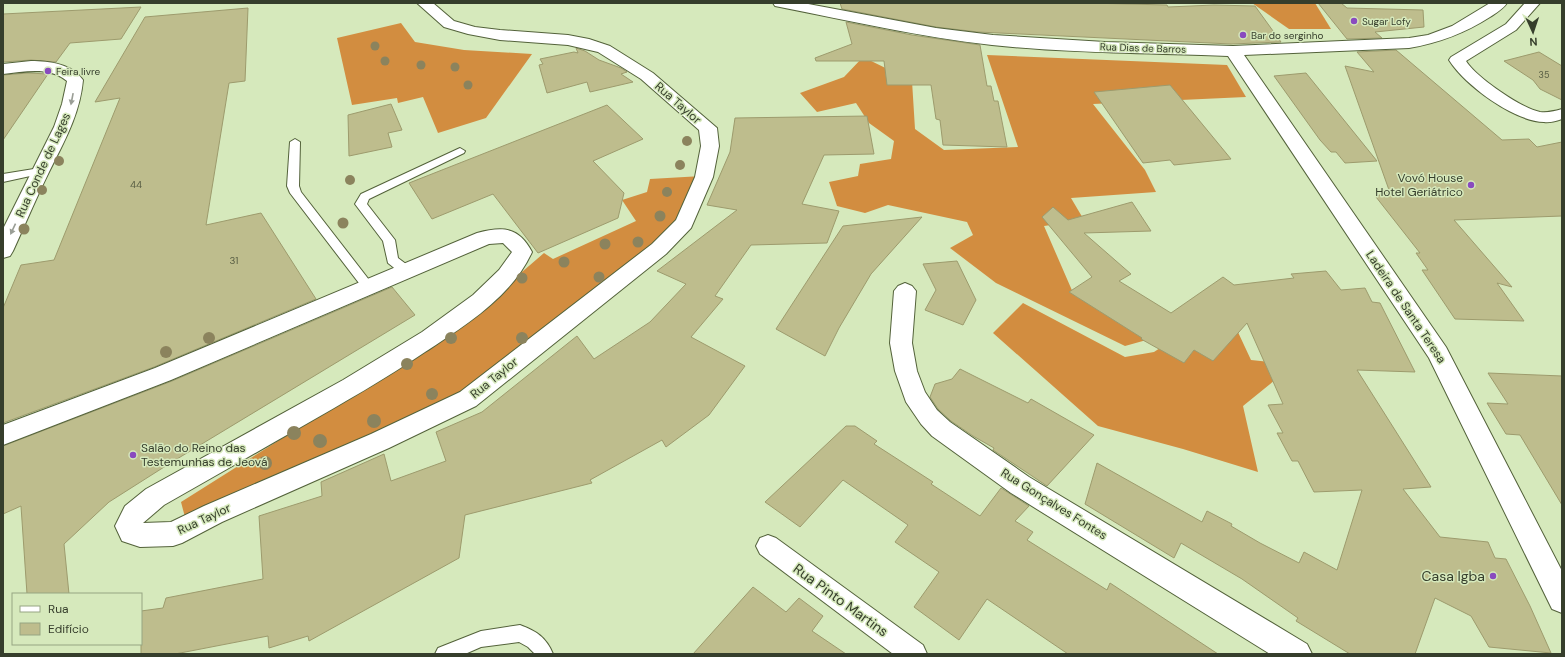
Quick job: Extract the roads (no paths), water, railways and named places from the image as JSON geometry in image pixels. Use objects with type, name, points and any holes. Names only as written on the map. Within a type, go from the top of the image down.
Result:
[{"type":"street","name":"Rua Taylor","points":[[3,435],[163,374],[484,238],[504,235],[520,247],[522,252],[520,259],[514,268],[469,311],[355,384],[155,497],[134,514],[128,526],[131,532],[140,535],[173,534],[213,514],[380,441],[468,399],[659,250],[684,223],[704,177],[710,146],[708,128],[672,96],[622,59],[604,49],[589,44],[568,40],[500,35],[473,31],[449,24],[424,3]]},
{"type":"street","name":"Rua Dias de Barros","points":[[780,3],[936,33],[992,40],[1105,47],[1233,51],[1324,45],[1409,44],[1422,42],[1433,39],[1467,24],[1500,3]]},
{"type":"street","points":[[1533,3],[1511,27],[1457,60],[1468,73],[1488,91],[1521,111],[1541,117],[1550,117],[1562,114]]},
{"type":"street","name":"Ladeira de Santa Teresa","points":[[1233,51],[1438,353],[1562,600]]},
{"type":"street","name":"Rua Conde de Lages","points":[[3,69],[40,66],[58,69],[68,73],[75,80],[72,103],[59,137],[40,171],[3,251]]},
{"type":"street","name":"Rua Gonçalves Fontes","points":[[905,291],[901,343],[906,371],[914,395],[929,417],[941,429],[1020,485],[1297,654]]},
{"type":"street","name":"Rua Pinto Martins","points":[[768,546],[914,654]]},
{"type":"lane","points":[[295,142],[293,186],[296,193],[369,288]]},
{"type":"lane","points":[[406,270],[392,260],[389,240],[361,204],[362,200],[365,197],[460,151]]},
{"type":"lane","points":[[3,178],[40,171]]},
{"type":"lane","points":[[444,654],[481,639],[520,633],[534,640],[542,649],[544,654]]},
{"type":"place","name":"Sugar Lofy","points":[[1354,21]]},
{"type":"place","name":"Bar do serginho","points":[[1243,35]]},
{"type":"place","name":"Feira livre","points":[[48,71]]},
{"type":"place","name":"Vovó House Hotel Geriátrico","points":[[1471,185]]},
{"type":"place","name":"Salão do Reino das Testemunhas de Jeová","points":[[133,455]]},
{"type":"place","name":"Casa Igba","points":[[1493,576]]}]
